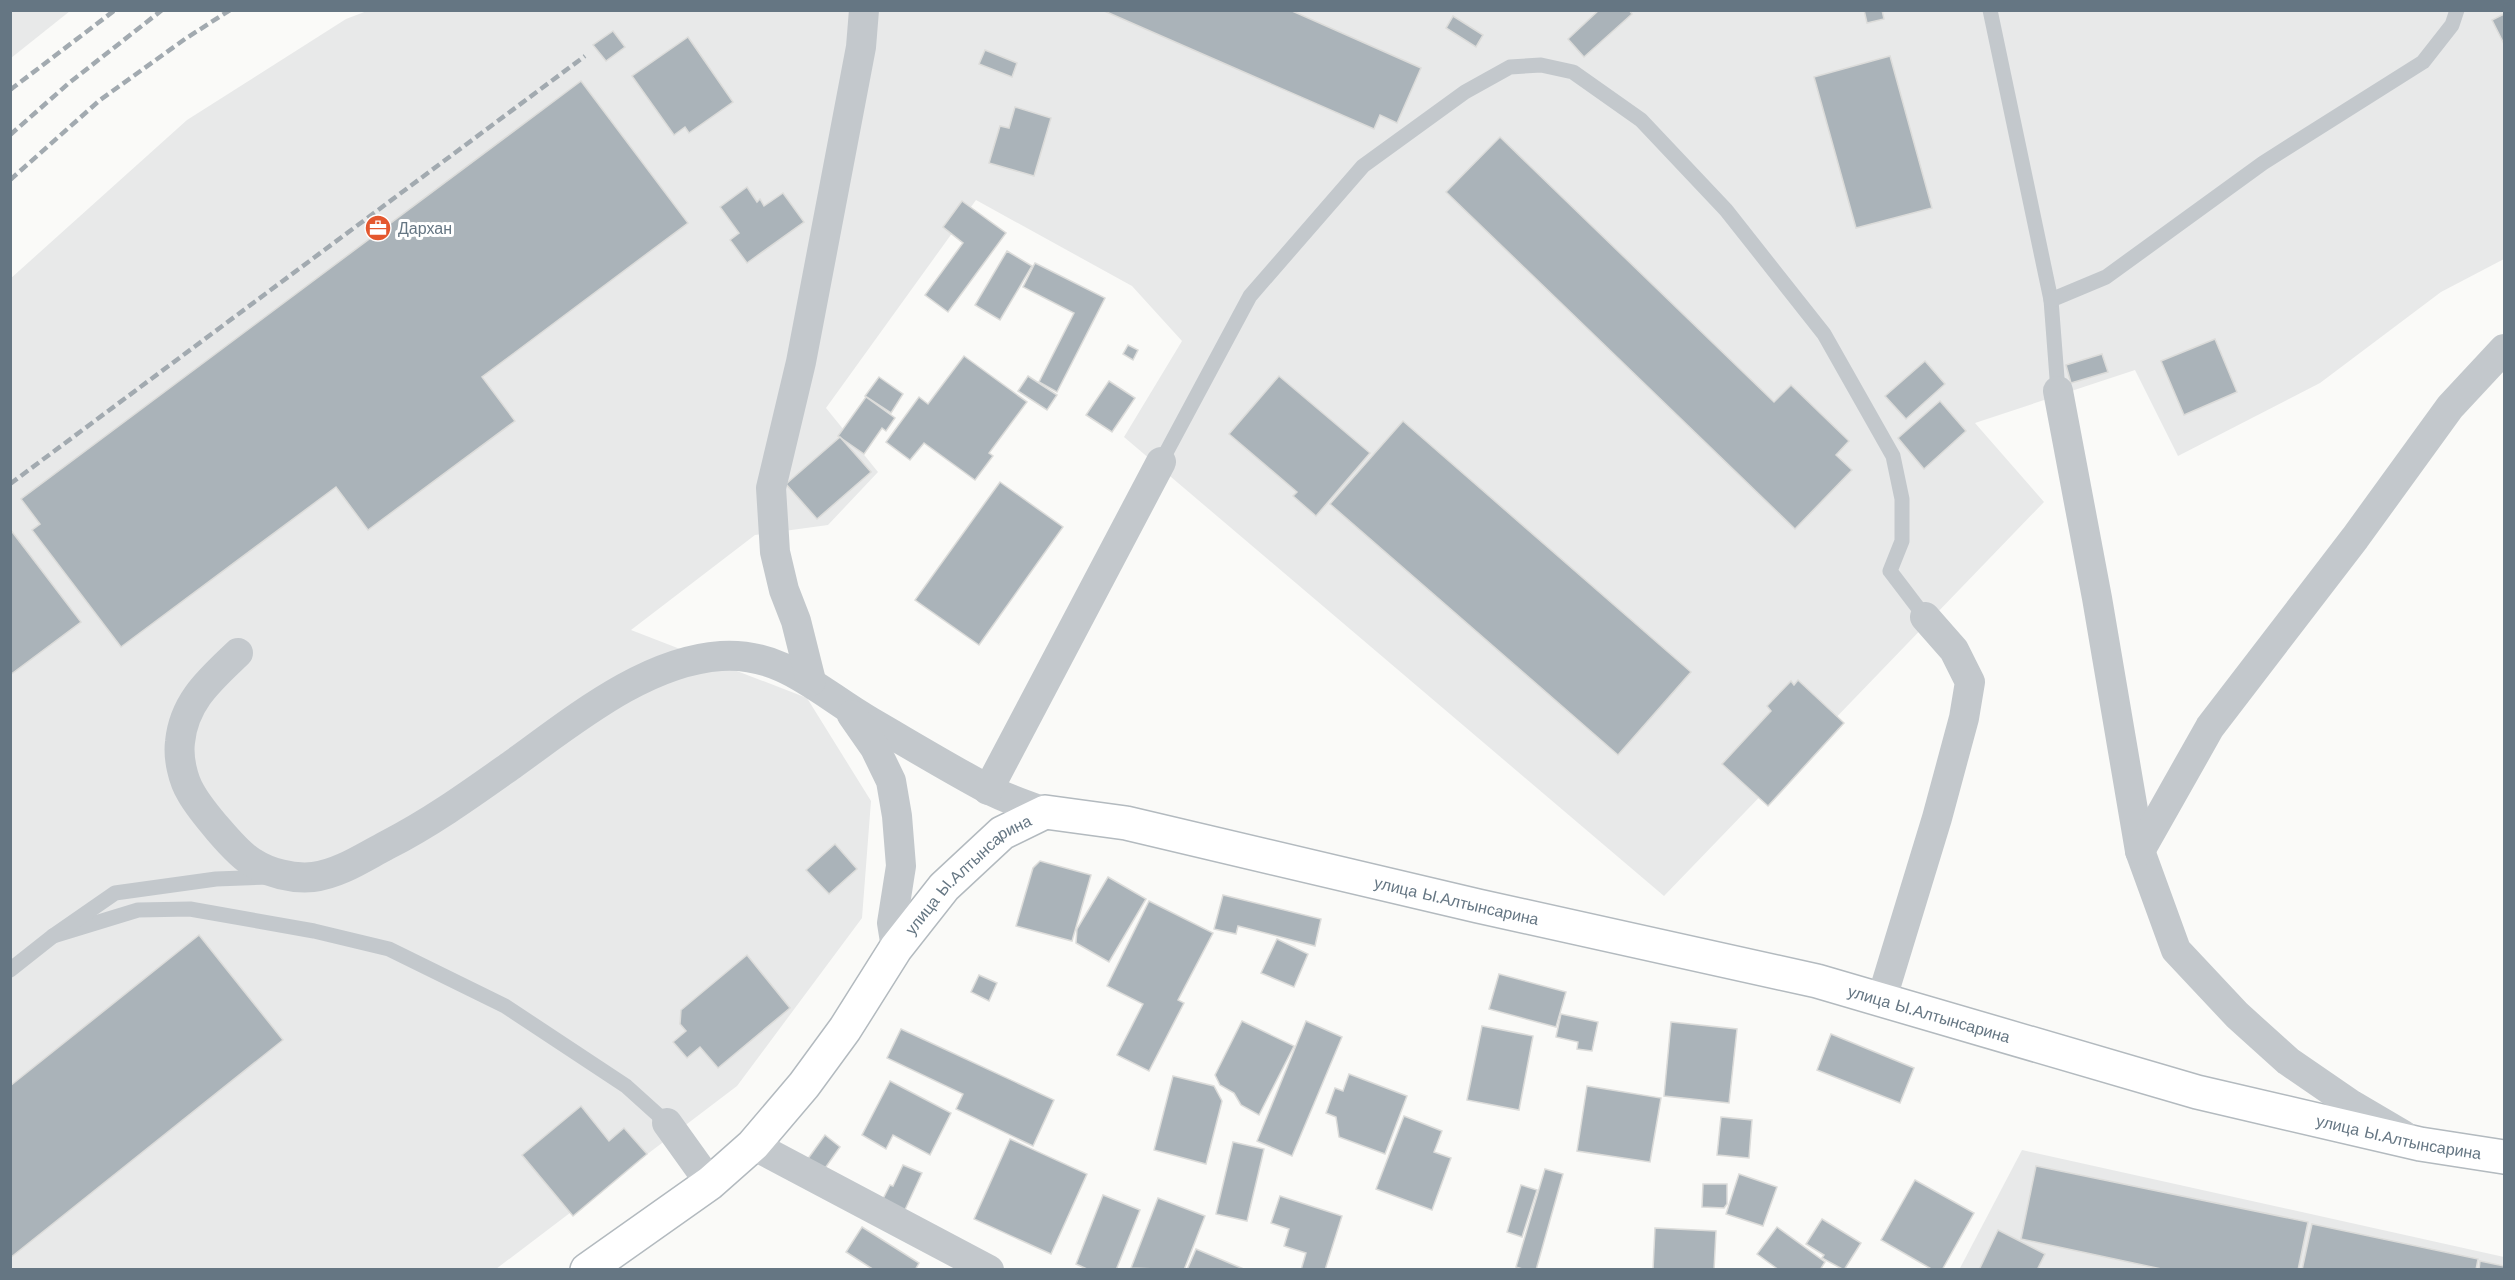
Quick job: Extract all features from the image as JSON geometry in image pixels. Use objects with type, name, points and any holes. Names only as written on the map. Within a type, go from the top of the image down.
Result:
[{"type":"street","points":[[811,681],[775,552],[771,488],[801,362],[861,47],[864,10]]},
{"type":"street","points":[[2140,851],[2210,727],[2355,538],[2450,407],[2505,349]]},
{"type":"street","points":[[2058,391],[2097,598],[2140,851],[2176,950],[2237,1015],[2288,1061],[2352,1105],[2420,1144]]},
{"type":"street","points":[[988,790],[1161,462]]},
{"type":"street","points":[[1882,998],[1937,818],[1964,718],[1970,682],[1954,650],[1925,618]]},
{"type":"street","points":[[238,653],[199,690],[187,716],[180,742],[181,763],[190,792],[229,840],[250,861],[289,876],[314,877],[342,869],[429,823],[587,710],[677,663],[719,656],[746,656],[784,666],[811,681],[847,708],[988,790],[1045,812]]},
{"type":"street","points":[[847,708],[875,748],[891,781],[902,866],[892,923],[896,948]]},
{"type":"street","name":"улица Ы.Алтынсарина","points":[[587,1269],[710,1183],[753,1145],[804,1085],[845,1029],[896,948],[944,887],[1002,833],[1045,812],[1126,823],[1478,906],[1817,981],[1882,998],[2197,1092],[2420,1144],[2505,1157]]},
{"type":"street","points":[[668,1123],[710,1183]]},
{"type":"street","points":[[753,1145],[989,1269]]},
{"type":"lane","points":[[1990,10],[2051,300],[2058,391]]},
{"type":"lane","points":[[2051,300],[2106,277],[2263,163],[2423,62],[2452,25],[2457,10]]},
{"type":"lane","points":[[1161,462],[1250,296],[1363,166],[1465,92],[1510,67],[1541,65],[1574,72],[1641,120],[1726,210],[1824,334],[1893,456],[1902,499],[1902,541],[1890,571],[1925,618]]},
{"type":"lane","points":[[10,970],[53,936],[115,893],[216,879],[289,876]]},
{"type":"lane","points":[[53,936],[138,910],[190,909],[314,931],[389,949],[505,1006],[626,1086],[668,1123]]},
{"type":"shaded area","points":[[11,10],[70,10],[70,11],[11,58]]},
{"type":"shaded area","points":[[367,11],[2504,11],[2504,259],[2441,292],[2320,383],[2178,456],[2135,370],[1975,423],[2044,502],[1664,896],[1124,437],[1182,341],[1132,286],[976,200],[826,408],[878,472],[828,525],[755,535],[631,630],[807,698],[871,801],[862,918],[737,1086],[496,1269],[11,1269],[10,279],[187,120],[346,19]]},
{"type":"shaded area","points":[[2022,1150],[2504,1257],[2504,1270],[1959,1270]]},
{"type":"building","points":[[1102,10],[1290,10],[1421,68],[1397,123],[1380,115],[1374,129]]},
{"type":"building","points":[[1599,10],[1629,10],[1632,14],[1584,57],[1568,39]]},
{"type":"building","points":[[1864,10],[1882,10],[1884,19],[1867,23]]},
{"type":"building","points":[[2504,14],[2504,44],[2492,20]]},
{"type":"building","points":[[1453,16],[1483,35],[1476,47],[1446,28]]},
{"type":"building","points":[[613,31],[625,47],[606,61],[593,45]]},
{"type":"building","points":[[688,37],[733,102],[689,133],[685,127],[674,135],[632,76]]},
{"type":"building","points":[[985,50],[1017,63],[1012,77],[979,64]]},
{"type":"building","points":[[1890,56],[1932,208],[1856,228],[1814,77]]},
{"type":"building","points":[[581,81],[688,223],[482,377],[515,421],[368,530],[336,487],[121,647],[32,530],[40,524],[21,499]]},
{"type":"building","points":[[1015,107],[1051,118],[1034,176],[989,163],[1000,126],[1009,128]]},
{"type":"building","points":[[1500,137],[1774,402],[1791,385],[1849,441],[1836,455],[1852,470],[1795,529],[1446,192]]},
{"type":"building","points":[[747,187],[757,202],[760,199],[764,206],[783,193],[804,222],[747,263],[730,240],[739,233],[720,207]]},
{"type":"building","points":[[962,201],[1006,233],[948,312],[925,295],[963,243],[943,227]]},
{"type":"building","points":[[1007,251],[1032,266],[1000,320],[975,305]]},
{"type":"building","points":[[1035,263],[1105,298],[1057,392],[1039,382],[1074,313],[1023,287]]},
{"type":"building","points":[[2215,339],[2237,392],[2184,415],[2161,361]]},
{"type":"building","points":[[1128,345],[1138,350],[1133,360],[1123,354]]},
{"type":"building","points":[[2102,354],[2108,372],[2071,383],[2066,365]]},
{"type":"building","points":[[964,356],[1027,402],[989,453],[993,456],[975,480],[924,443],[910,460],[886,442],[919,397],[928,404]]},
{"type":"building","points":[[1925,361],[1945,384],[1906,419],[1885,396]]},
{"type":"building","points":[[1028,376],[1057,395],[1047,410],[1018,391]]},
{"type":"building","points":[[1279,376],[1370,453],[1316,516],[1293,496],[1297,492],[1229,434]]},
{"type":"building","points":[[879,377],[903,394],[891,413],[865,396]]},
{"type":"building","points":[[1109,381],[1135,398],[1112,432],[1086,415]]},
{"type":"building","points":[[866,397],[895,418],[886,431],[882,428],[864,454],[838,436]]},
{"type":"building","points":[[1940,401],[1966,431],[1924,469],[1898,438]]},
{"type":"building","points":[[1403,421],[1691,672],[1618,755],[1330,504]]},
{"type":"building","points":[[840,437],[871,472],[817,519],[786,484]]},
{"type":"building","points":[[1000,482],[1063,527],[979,645],[915,600]]},
{"type":"building","points":[[10,529],[81,622],[10,675]]},
{"type":"building","points":[[1798,680],[1844,723],[1768,806],[1722,764],[1771,711],[1767,706],[1791,681],[1794,685]]},
{"type":"building","points":[[835,844],[857,869],[829,894],[806,870]]},
{"type":"building","points":[[1040,861],[1091,875],[1072,941],[1016,926],[1033,868]]},
{"type":"building","points":[[1108,877],[1146,899],[1109,962],[1076,943],[1077,929]]},
{"type":"building","points":[[1223,895],[1321,919],[1315,946],[1238,926],[1236,934],[1214,929]]},
{"type":"building","points":[[1149,901],[1213,933],[1178,1000],[1184,1003],[1149,1071],[1117,1055],[1143,1004],[1107,986]]},
{"type":"building","points":[[199,935],[283,1040],[10,1258],[10,1086]]},
{"type":"building","points":[[1277,939],[1308,954],[1294,987],[1261,973]]},
{"type":"building","points":[[747,955],[790,1008],[718,1068],[700,1047],[687,1058],[673,1042],[686,1031],[680,1024],[681,1010]]},
{"type":"building","points":[[1499,974],[1566,992],[1556,1027],[1489,1009]]},
{"type":"building","points":[[979,975],[997,983],[989,1001],[971,992]]},
{"type":"building","points":[[1561,1014],[1598,1022],[1592,1051],[1577,1049],[1578,1042],[1556,1037]]},
{"type":"building","points":[[1242,1021],[1294,1046],[1259,1115],[1241,1105],[1234,1093],[1220,1085],[1215,1075]]},
{"type":"building","points":[[1306,1021],[1342,1037],[1292,1156],[1257,1141]]},
{"type":"building","points":[[1671,1022],[1737,1029],[1729,1103],[1664,1096]]},
{"type":"building","points":[[1482,1026],[1533,1036],[1519,1110],[1467,1100]]},
{"type":"building","points":[[901,1029],[1054,1100],[1033,1146],[956,1109],[963,1094],[887,1058]]},
{"type":"building","points":[[1831,1034],[1914,1068],[1900,1103],[1817,1070]]},
{"type":"building","points":[[1349,1074],[1407,1096],[1385,1154],[1339,1137],[1336,1117],[1326,1113],[1335,1088],[1343,1091]]},
{"type":"building","points":[[1173,1076],[1214,1086],[1222,1101],[1206,1164],[1154,1150]]},
{"type":"building","points":[[890,1081],[951,1113],[930,1155],[893,1135],[886,1149],[862,1135]]},
{"type":"building","points":[[1587,1086],[1661,1098],[1650,1162],[1577,1151]]},
{"type":"building","points":[[581,1106],[609,1141],[624,1128],[647,1154],[573,1216],[522,1155]]},
{"type":"building","points":[[1404,1116],[1442,1131],[1434,1152],[1451,1158],[1432,1210],[1376,1189]]},
{"type":"building","points":[[1721,1117],[1752,1120],[1749,1158],[1717,1155]]},
{"type":"building","points":[[825,1135],[840,1147],[823,1171],[807,1160]]},
{"type":"building","points":[[1010,1139],[1087,1174],[1051,1254],[974,1219]]},
{"type":"building","points":[[1233,1142],[1264,1149],[1247,1221],[1216,1214]]},
{"type":"building","points":[[903,1165],[922,1173],[903,1214],[881,1203],[890,1185],[893,1186]]},
{"type":"building","points":[[2036,1166],[2308,1222],[2298,1270],[2166,1270],[2021,1239]]},
{"type":"building","points":[[1545,1169],[1563,1174],[1536,1270],[1526,1270],[1516,1267]]},
{"type":"building","points":[[1739,1174],[1777,1187],[1763,1226],[1726,1214]]},
{"type":"building","points":[[1915,1180],[1974,1213],[1942,1270],[1933,1270],[1881,1240]]},
{"type":"building","points":[[1703,1184],[1727,1184],[1727,1204],[1724,1208],[1702,1207]]},
{"type":"building","points":[[1521,1185],[1537,1190],[1522,1237],[1507,1232]]},
{"type":"building","points":[[1103,1195],[1140,1210],[1116,1270],[1089,1270],[1076,1264]]},
{"type":"building","points":[[1280,1196],[1342,1216],[1325,1270],[1301,1270],[1306,1253],[1284,1246],[1289,1229],[1271,1223]]},
{"type":"building","points":[[1158,1198],[1205,1216],[1184,1270],[1131,1268]]},
{"type":"building","points":[[1822,1219],[1861,1243],[1844,1270],[1822,1258],[1824,1255],[1806,1244]]},
{"type":"building","points":[[2312,1224],[2478,1259],[2476,1270],[2302,1270]]},
{"type":"building","points":[[862,1227],[919,1263],[915,1270],[874,1270],[846,1252]]},
{"type":"building","points":[[1777,1227],[1825,1262],[1820,1270],[1779,1270],[1757,1254]]},
{"type":"building","points":[[1655,1228],[1716,1231],[1714,1270],[1653,1270]]},
{"type":"building","points":[[1998,1230],[2045,1254],[2037,1270],[1979,1270]]},
{"type":"building","points":[[1196,1249],[1246,1270],[1187,1270]]},
{"type":"building","points":[[2480,1261],[2504,1266],[2504,1270],[2479,1270]]},
{"type":"railway","points":[[10,90],[115,10]]},
{"type":"railway","points":[[10,135],[69,83],[162,10]]},
{"type":"railway","points":[[10,180],[100,100],[230,10]]},
{"type":"railway","points":[[10,484],[585,56]]},
{"type":"place","name":"Дархан","points":[[378,228]]}]
